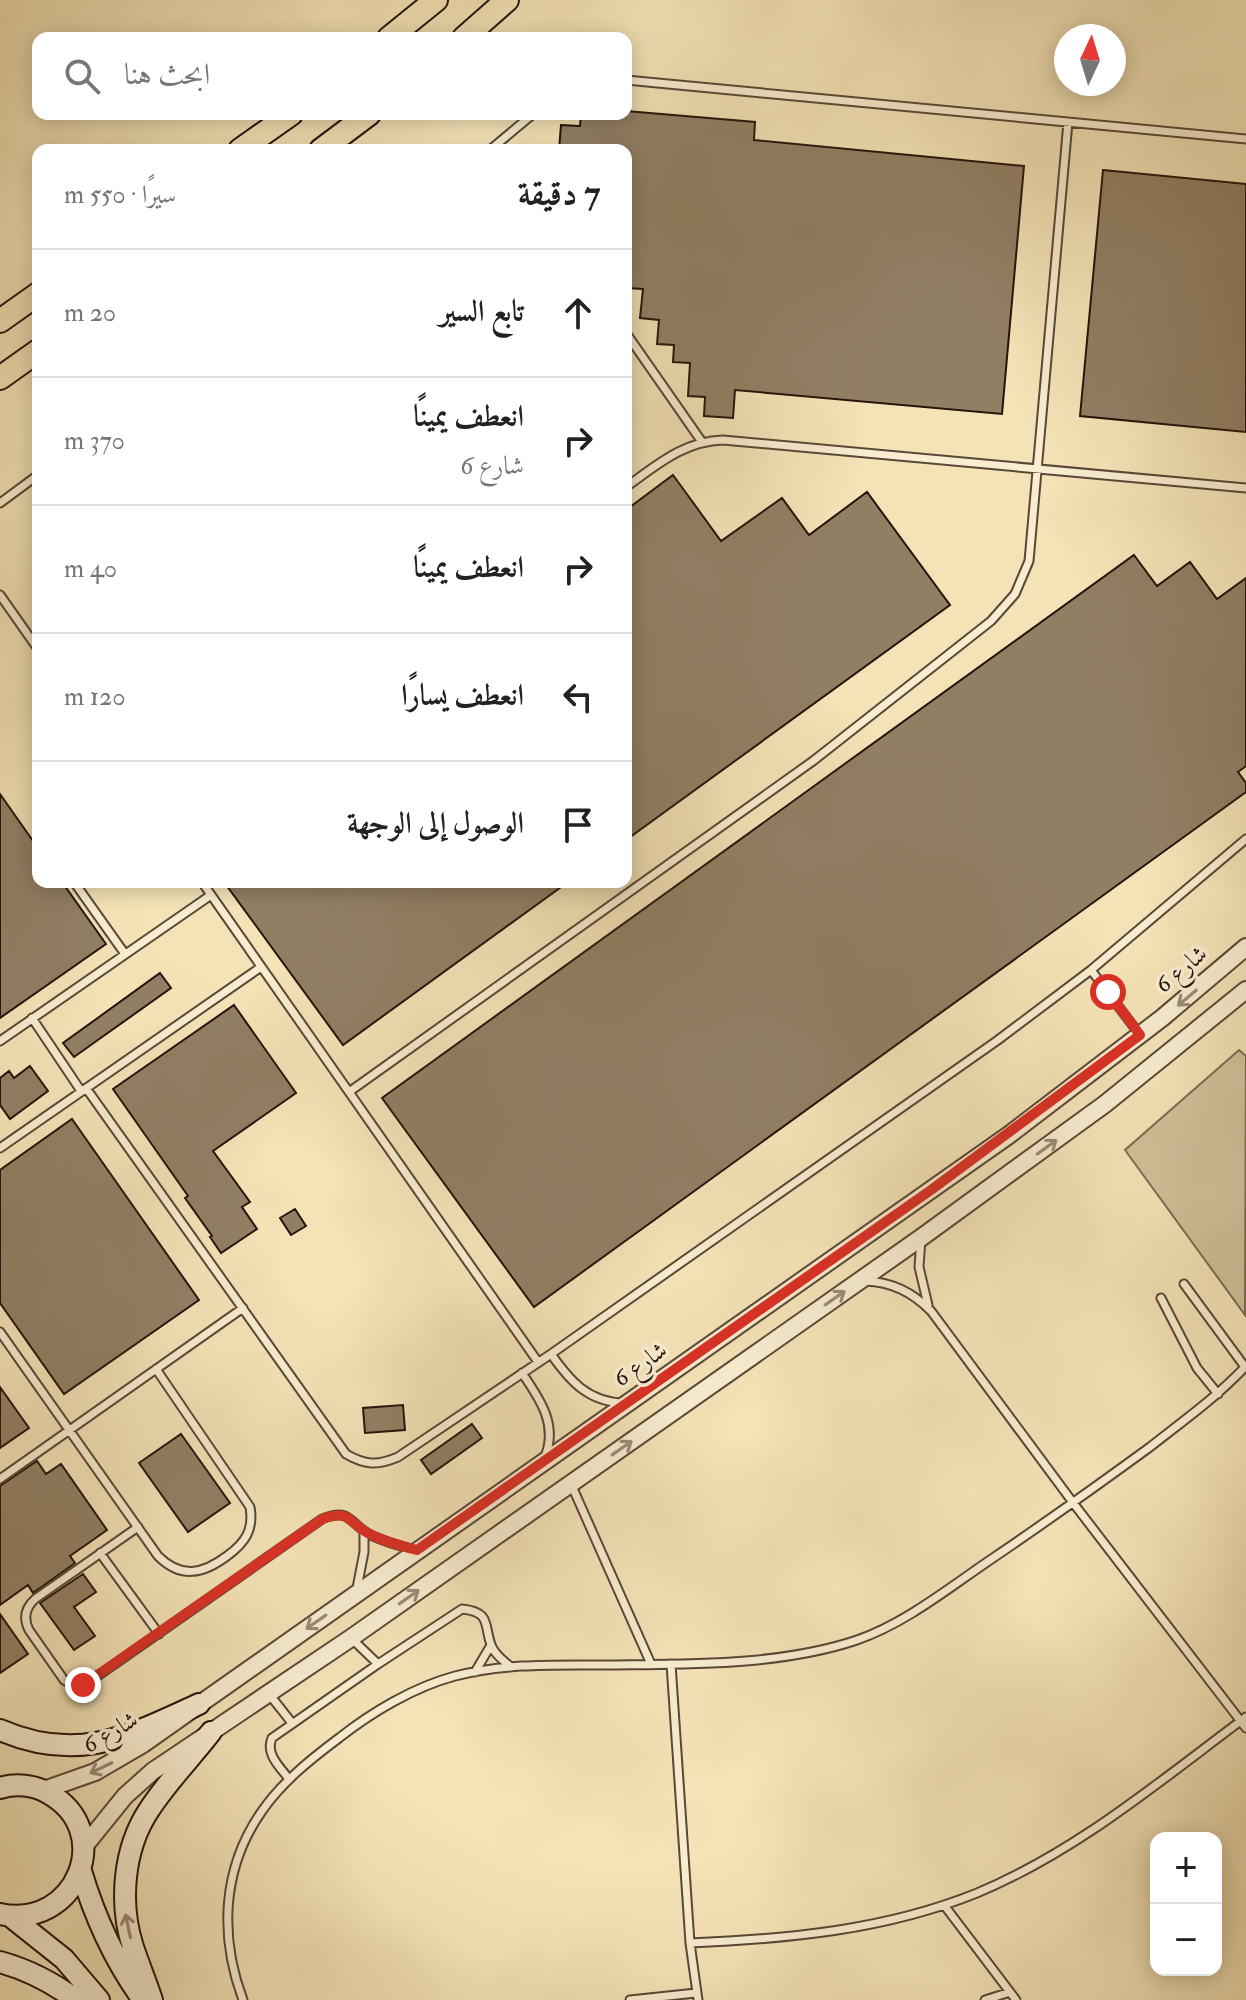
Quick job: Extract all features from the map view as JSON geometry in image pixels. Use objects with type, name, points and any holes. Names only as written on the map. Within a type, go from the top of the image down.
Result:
[{"type":"main road","points":[[396,32],[436,0]]},
{"type":"main road","points":[[471,32],[507,0]]},
{"type":"main road","points":[[248,144],[282,120]]},
{"type":"main road","points":[[329,144],[361,120]]},
{"type":"main road","points":[[0,321],[32,298]]},
{"type":"main road","points":[[0,378],[32,355]]},
{"type":"main road","points":[[0,1730],[41,1743],[68,1746],[95,1744],[145,1730],[199,1704]]},
{"type":"main road","points":[[152,2000],[125,1912],[126,1878],[133,1844],[147,1812],[211,1732]]},
{"type":"main road","points":[[0,1771],[22,1785],[44,1790],[76,1819],[83,1848],[81,1871],[101,1930],[143,2000]]},
{"type":"main road","points":[[0,1788],[22,1785]]},
{"type":"main road","points":[[5,1915],[28,1916],[46,1911],[67,1894],[81,1871]]},
{"type":"main road","points":[[5,1915],[64,1959],[99,2000]]},
{"type":"main road","points":[[0,1962],[25,1968],[52,1982],[76,2000]]},
{"type":"street","name":"شارع 6","points":[[44,1790],[95,1772],[120,1759],[630,1403],[1009,1135],[1140,1035],[1246,947]]},
{"type":"street","points":[[83,1848],[125,1796],[143,1779],[351,1638],[922,1237],[1105,1104],[1246,990]]},
{"type":"lane","points":[[632,81],[1246,139]]},
{"type":"lane","points":[[499,144],[526,120]]},
{"type":"lane","points":[[349,1092],[813,761],[991,621],[1015,594],[1029,561],[1068,122]]},
{"type":"lane","points":[[632,342],[702,442]]},
{"type":"lane","points":[[632,483],[676,452],[702,442],[734,441],[1246,488]]},
{"type":"lane","points":[[0,503],[32,479]]},
{"type":"lane","points":[[0,595],[32,640]]},
{"type":"lane","points":[[32,1018],[243,1308],[332,1437],[346,1454],[362,1463],[380,1465],[398,1457],[551,1354],[998,1040],[1091,970],[1246,839]]},
{"type":"lane","points":[[78,888],[125,954]]},
{"type":"lane","points":[[206,888],[538,1362]]},
{"type":"lane","points":[[0,1041],[211,895]]},
{"type":"lane","points":[[0,1148],[261,967]]},
{"type":"lane","points":[[1091,970],[1140,1035]]},
{"type":"lane","points":[[922,1237],[919,1252],[921,1282],[931,1311]]},
{"type":"lane","points":[[690,1943],[802,1936],[856,1927],[944,1905],[1010,1877],[1098,1827],[1244,1722],[1074,1504],[931,1311],[906,1291],[876,1281],[860,1281]]},
{"type":"lane","points":[[243,2000],[228,1945],[227,1914],[230,1883],[239,1854],[252,1826],[270,1800],[289,1779],[333,1742],[384,1708],[451,1677],[511,1667],[671,1664],[779,1657],[860,1639],[897,1621],[1074,1504],[1218,1394],[1246,1366],[1184,1284]]},
{"type":"lane","points":[[1161,1298],[1197,1368],[1218,1394]]},
{"type":"lane","points":[[0,1479],[243,1308]]},
{"type":"lane","points":[[0,1332],[167,1564],[189,1573],[213,1567],[237,1549],[245,1540],[252,1518],[244,1496],[156,1369]]},
{"type":"lane","points":[[551,1354],[571,1382],[584,1392],[614,1402],[630,1403]]},
{"type":"lane","points":[[522,1373],[547,1414],[549,1440],[541,1465]]},
{"type":"lane","points":[[571,1484],[651,1664]]},
{"type":"lane","points":[[138,1527],[35,1599],[26,1610],[29,1630],[60,1675],[70,1684],[83,1685],[322,1519],[341,1515],[350,1518],[364,1531],[417,1550]]},
{"type":"lane","points":[[355,1595],[364,1552],[364,1531]]},
{"type":"lane","points":[[100,1553],[159,1634]]},
{"type":"lane","points":[[289,1779],[270,1754],[272,1738],[462,1609],[477,1612],[483,1617],[491,1645],[511,1667]]},
{"type":"lane","points":[[351,1638],[378,1664]]},
{"type":"lane","points":[[475,1672],[491,1645]]},
{"type":"lane","points":[[630,2000],[697,1996],[690,1943],[671,1664]]},
{"type":"lane","points":[[269,1694],[292,1723]]},
{"type":"lane","points":[[944,1905],[1016,2000]]},
{"type":"lane","points":[[985,2000],[1010,1992]]},
{"type":"shaded area","points":[[1239,1050],[1246,1056],[1245,1315],[1125,1150]]},
{"type":"building","points":[[632,112],[755,122],[754,140],[1024,166],[1002,414],[735,390],[733,418],[704,416],[705,397],[688,396],[690,363],[673,362],[674,345],[657,344],[659,320],[640,318],[643,289],[632,288],[632,144],[559,144],[561,125],[580,126],[580,120],[632,120]]},
{"type":"building","points":[[1103,170],[1246,184],[1246,432],[1080,416]]},
{"type":"building","points":[[673,475],[721,541],[782,498],[809,535],[867,492],[950,605],[632,836],[632,506]]},
{"type":"building","points":[[1134,555],[1157,586],[1190,562],[1217,599],[1246,578],[1246,766],[1238,772],[1246,783],[1246,792],[534,1307],[382,1098]]},
{"type":"building","points":[[0,794],[32,839],[32,888],[66,888],[106,944],[0,1018]]},
{"type":"building","points":[[228,888],[560,888],[343,1045]]},
{"type":"building","points":[[160,973],[171,988],[74,1057],[63,1043]]},
{"type":"building","points":[[234,1005],[296,1093],[213,1151],[250,1202],[242,1207],[257,1229],[221,1253],[185,1198],[188,1196],[113,1089]]},
{"type":"building","points":[[30,1066],[48,1091],[10,1119],[0,1105],[0,1078],[9,1071],[14,1078]]},
{"type":"building","points":[[72,1119],[199,1300],[64,1394],[0,1303],[0,1170]]},
{"type":"building","points":[[295,1209],[306,1226],[291,1235],[280,1218]]},
{"type":"building","points":[[0,1387],[29,1428],[0,1448]]},
{"type":"building","points":[[403,1405],[405,1430],[365,1433],[363,1408]]},
{"type":"building","points":[[472,1424],[482,1438],[431,1474],[421,1460]]},
{"type":"building","points":[[181,1434],[230,1503],[188,1532],[139,1463]]},
{"type":"building","points":[[37,1461],[46,1474],[61,1464],[107,1530],[70,1556],[75,1563],[33,1593],[28,1585],[0,1605],[0,1486]]},
{"type":"building","points":[[83,1574],[96,1592],[74,1607],[95,1636],[74,1650],[40,1603]]},
{"type":"building","points":[[0,1614],[28,1654],[0,1673]]},
{"type":"route","points":[[83,1685],[331,1515],[350,1518],[364,1531],[417,1550],[1009,1135],[1140,1035],[1108,992]]}]
